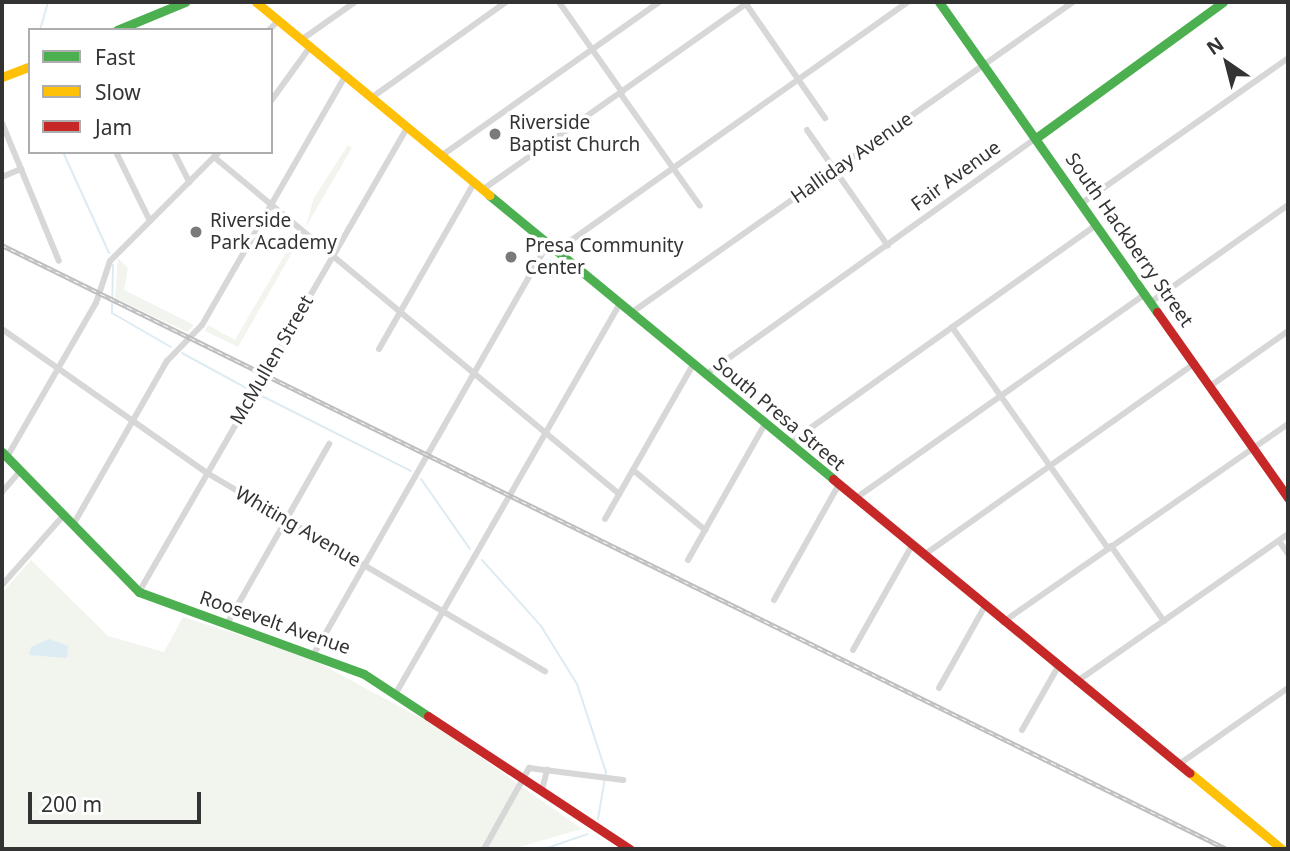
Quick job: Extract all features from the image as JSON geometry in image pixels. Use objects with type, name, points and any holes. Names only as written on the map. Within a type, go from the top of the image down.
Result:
[{"type":"main road","points":[[122,28],[185,2]]},
{"type":"main road","name":"South Presa Street","points":[[256,2],[911,547],[1282,849]]},
{"type":"main road","name":"South Hackberry Street","points":[[939,2],[1288,498]]},
{"type":"main road","points":[[1204,15],[1208,2]]},
{"type":"main road","name":"Fair Avenue","points":[[1036,138],[1223,2]]},
{"type":"main road","points":[[2,77],[28,67]]},
{"type":"main road","name":"Roosevelt Avenue","points":[[4,454],[139,592],[315,652],[396,693],[630,849]]},
{"type":"street","points":[[301,40],[355,2]]},
{"type":"street","points":[[371,98],[506,2]]},
{"type":"street","points":[[559,2],[700,206]]},
{"type":"street","points":[[441,156],[659,2]]},
{"type":"street","points":[[556,251],[908,2]]},
{"type":"street","name":"Halliday Avenue","points":[[631,313],[1073,2]]},
{"type":"street","points":[[482,190],[748,3],[825,118]]},
{"type":"street","points":[[271,28],[278,21]]},
{"type":"street","points":[[273,98],[310,47]]},
{"type":"street","points":[[1082,203],[1288,58]]},
{"type":"street","points":[[72,526],[171,356],[202,325],[345,76]]},
{"type":"street","points":[[2,123],[59,261]]},
{"type":"street","name":"McMullen Street","points":[[139,592],[407,128]]},
{"type":"street","points":[[807,130],[888,246]]},
{"type":"street","name":"Fair Avenue","points":[[705,374],[1036,138]]},
{"type":"street","points":[[117,154],[150,221]]},
{"type":"street","points":[[175,154],[189,182]]},
{"type":"street","points":[[4,454],[57,372],[96,303],[106,265],[217,155],[271,204],[619,494]]},
{"type":"street","points":[[2,177],[21,169]]},
{"type":"street","points":[[379,349],[474,183]]},
{"type":"street","points":[[855,499],[1000,396],[1288,205]]},
{"type":"street","points":[[788,444],[1097,224]]},
{"type":"street","points":[[315,652],[548,244]]},
{"type":"street","points":[[396,693],[620,304]]},
{"type":"street","points":[[952,327],[1049,466],[1164,621]]},
{"type":"street","name":"Whiting Avenue","points":[[2,329],[57,372],[207,473],[545,671]]},
{"type":"street","points":[[1209,387],[1288,331]]},
{"type":"street","points":[[923,556],[1194,363]]},
{"type":"street","points":[[605,519],[693,365]]},
{"type":"street","points":[[688,560],[765,424]]},
{"type":"street","points":[[1003,622],[1288,424]]},
{"type":"street","points":[[228,622],[329,444]]},
{"type":"street","points":[[633,470],[705,530]]},
{"type":"street","points":[[2,492],[20,471]]},
{"type":"street","points":[[774,600],[838,486]]},
{"type":"street","points":[[2,585],[63,516]]},
{"type":"street","points":[[1076,682],[1288,534]]},
{"type":"street","points":[[1279,541],[1288,554]]},
{"type":"street","points":[[853,650],[911,547]]},
{"type":"street","points":[[939,688],[985,606]]},
{"type":"street","points":[[1022,730],[1058,667]]},
{"type":"street","points":[[1178,765],[1288,688]]},
{"type":"street","points":[[484,849],[521,776],[529,768],[623,780]]},
{"type":"street","points":[[542,790],[547,770]]},
{"type":"shaded area","points":[[348,145],[352,148],[305,228],[314,198]]},
{"type":"shaded area","points":[[297,234],[301,237],[238,347],[205,331],[208,325],[235,340]]},
{"type":"shaded area","points":[[118,258],[128,268],[124,290],[194,325],[187,332],[115,298]]},
{"type":"shaded area","points":[[31,560],[108,636],[164,652],[183,617],[310,658],[437,727],[582,829],[512,849],[2,849],[2,593]]},
{"type":"shaded area","points":[[49,639],[68,646],[67,658],[29,655],[31,647]]},
{"type":"waterway","points":[[41,28],[48,2]]},
{"type":"waterway","points":[[64,154],[109,253]]},
{"type":"waterway","points":[[113,265],[112,313],[171,347]]},
{"type":"waterway","points":[[182,353],[248,389]]},
{"type":"waterway","points":[[258,394],[411,471]]},
{"type":"waterway","points":[[421,479],[470,549]]},
{"type":"waterway","points":[[482,560],[541,626],[577,684],[606,772],[598,819]]},
{"type":"waterway","points":[[544,849],[588,834]]},
{"type":"railway","points":[[2,245],[1227,849]]},
{"type":"traffic: fast","points":[[122,28],[185,2]]},
{"type":"traffic: fast","points":[[939,2],[1157,312]]},
{"type":"traffic: fast","points":[[1036,138],[1223,2]]},
{"type":"traffic: fast","points":[[489,195],[833,479]]},
{"type":"traffic: fast","points":[[2,452],[139,592],[364,674],[428,716]]},
{"type":"traffic: slow","points":[[256,2],[489,195]]},
{"type":"traffic: slow","points":[[2,77],[28,67]]},
{"type":"traffic: slow","points":[[1190,773],[1282,849]]},
{"type":"traffic: jam","points":[[1157,312],[1288,498]]},
{"type":"traffic: jam","points":[[833,479],[1190,773]]},
{"type":"traffic: jam","points":[[428,716],[630,849]]},
{"type":"place","name":"Riverside Baptist Church","points":[[495,134]]},
{"type":"place","name":"Riverside Park Academy","points":[[196,232]]},
{"type":"place","name":"Presa Community Center","points":[[511,257]]}]
